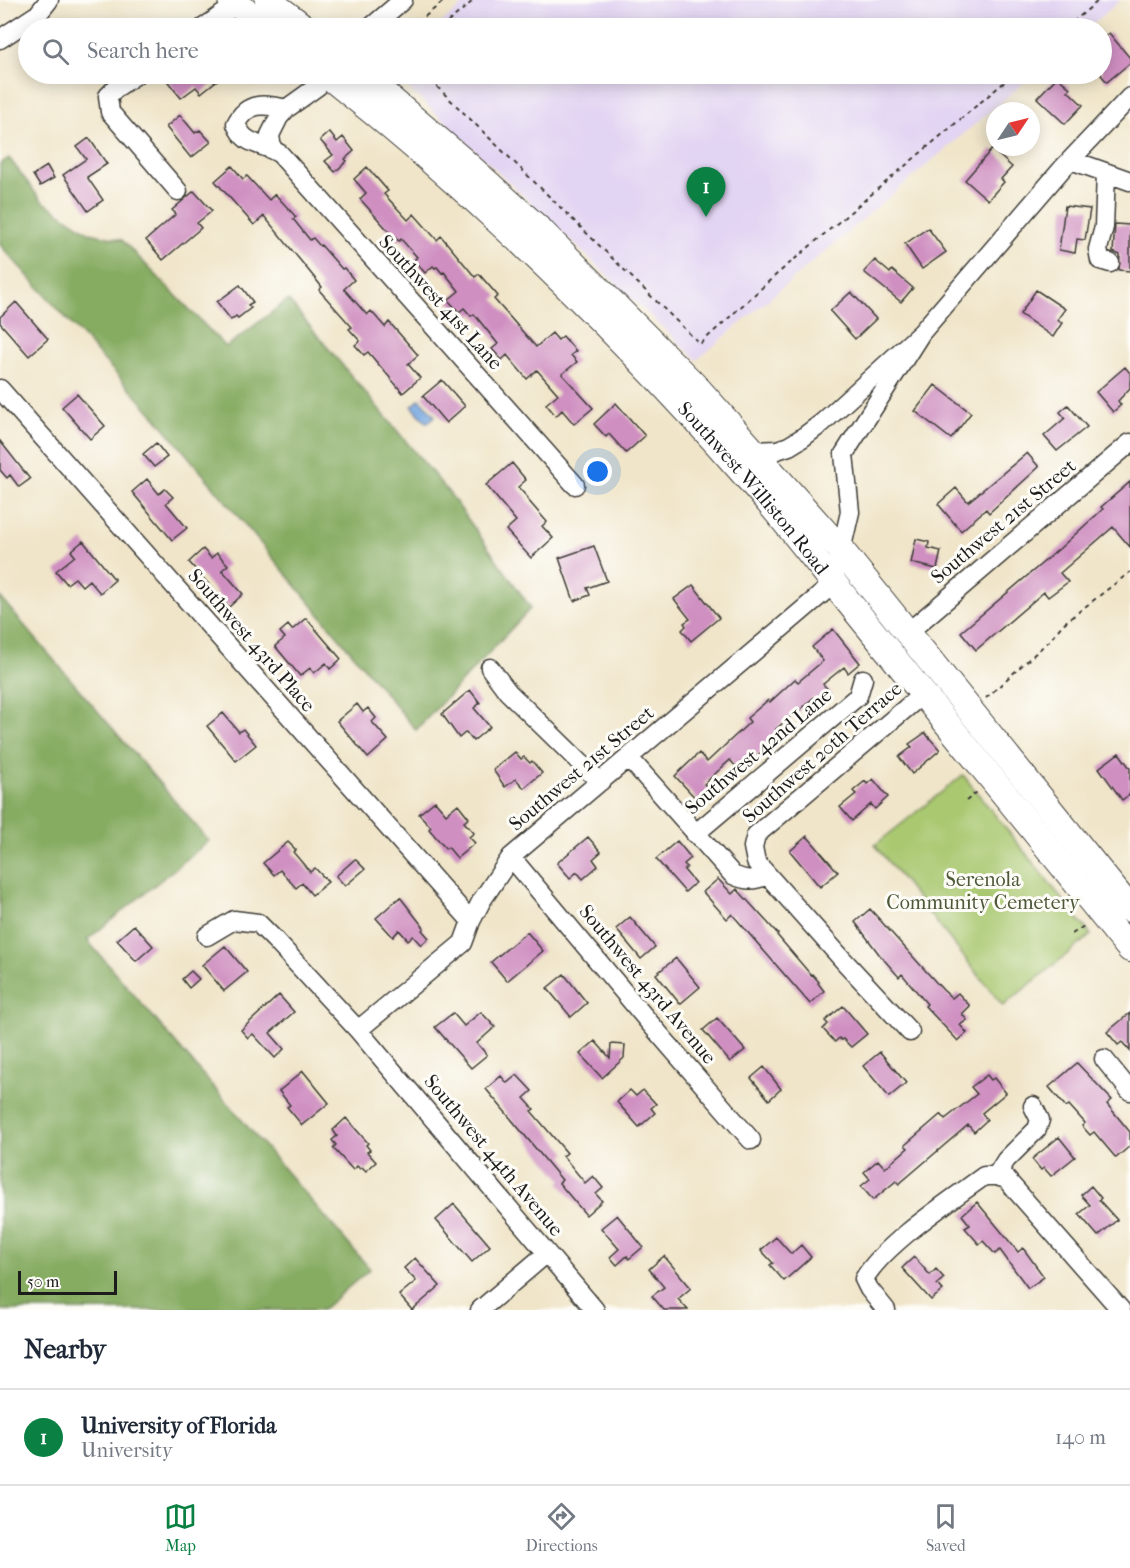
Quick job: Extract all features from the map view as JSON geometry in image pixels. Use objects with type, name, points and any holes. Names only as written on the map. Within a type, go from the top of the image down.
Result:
[{"type":"highway","points":[[268,0],[292,18]]},
{"type":"highway","points":[[234,2],[255,18]]},
{"type":"highway","name":"Southwest Williston Road","points":[[339,84],[430,160],[485,210],[615,336],[744,473],[924,693],[1120,901]]},
{"type":"highway","name":"Southwest Williston Road","points":[[373,84],[462,160],[575,264],[690,381],[841,550],[1120,901],[1130,949]]},
{"type":"street","points":[[29,18],[58,0]]},
{"type":"street","points":[[382,18],[403,0]]},
{"type":"street","points":[[215,18],[234,2]]},
{"type":"street","points":[[0,39],[18,26]]},
{"type":"street","points":[[122,84],[108,96],[110,112],[178,191]]},
{"type":"street","points":[[286,109],[259,105],[240,115],[236,124],[240,133],[248,141],[273,149],[270,135],[279,117],[320,84]]},
{"type":"street","points":[[754,451],[777,450],[802,438],[822,423],[921,333],[1071,160],[1130,98]]},
{"type":"street","name":"Southwest 41st Lane","points":[[273,149],[280,154],[575,485]]},
{"type":"street","points":[[1071,160],[1130,181]]},
{"type":"street","points":[[1106,173],[1104,227],[1098,249],[1100,260],[1110,263]]},
{"type":"street","points":[[834,581],[850,512],[843,454],[921,333]]},
{"type":"street","name":"Southwest 43rd Place","points":[[0,388],[471,921]]},
{"type":"street","name":"Southwest 21st Street","points":[[906,634],[1130,443]]},
{"type":"street","name":"Southwest 21st Street","points":[[358,1030],[463,943],[482,900],[511,857],[824,592],[834,581]]},
{"type":"street","points":[[490,668],[508,692],[600,782]]},
{"type":"street","name":"Southwest 42nd Lane","points":[[629,758],[695,834],[858,696],[863,679]]},
{"type":"street","name":"Southwest 20th Terrace","points":[[767,875],[756,861],[753,847],[756,835],[924,693]]},
{"type":"street","points":[[695,834],[733,875],[745,880],[758,880],[767,875],[910,1032]]},
{"type":"street","name":"Southwest 43rd Avenue","points":[[511,857],[751,1140]]},
{"type":"street","name":"Southwest 44th Avenue","points":[[207,936],[234,920],[258,923],[358,1030],[595,1310]]},
{"type":"street","points":[[1104,1059],[1130,1091]]},
{"type":"street","points":[[996,1176],[1006,1160],[1037,1129],[1040,1120],[1033,1106]]},
{"type":"street","points":[[886,1310],[864,1279],[872,1265],[984,1176],[1006,1179],[1120,1310]]},
{"type":"street","points":[[480,1310],[547,1253]]},
{"type":"path","points":[[423,18],[445,0]]},
{"type":"path","points":[[453,18],[474,0]]},
{"type":"path","points":[[1078,18],[1099,0]]},
{"type":"path","points":[[434,84],[700,344],[777,274],[1002,84]]},
{"type":"path","points":[[970,711],[1050,640],[1064,624],[1130,572]]},
{"type":"shaded area","points":[[469,0],[1121,0],[1099,18],[447,18]]},
{"type":"shaded area","points":[[405,84],[1022,84],[1001,102],[986,102],[986,115],[697,360]]},
{"type":"green space","points":[[9,158],[41,200],[90,233],[122,240],[226,347],[288,300],[450,494],[531,608],[416,730],[157,419],[0,245],[0,164]]},
{"type":"green space","points":[[0,597],[209,841],[87,940],[370,1269],[322,1310],[0,1310]]},
{"type":"green space","name":"Serenola Community Cemetery","points":[[963,775],[1091,935],[1003,1006],[875,845]]},
{"type":"water","points":[[420,399],[435,416],[427,423],[412,406]]},
{"type":"building","points":[[1112,37],[1130,58],[1130,63],[1112,78]]},
{"type":"building","points":[[170,84],[212,84],[201,93],[196,87],[181,98]]},
{"type":"building","points":[[1050,84],[1065,84],[1070,88],[1068,91],[1083,105],[1065,124],[1037,98]]},
{"type":"building","points":[[180,115],[195,133],[200,130],[211,142],[191,158],[166,127]]},
{"type":"building","points":[[329,132],[337,142],[343,137],[354,151],[335,172],[325,161],[333,155],[320,140]]},
{"type":"building","points":[[89,138],[107,164],[87,177],[103,200],[88,211],[63,175],[86,159],[77,147]]},
{"type":"building","points":[[986,156],[1000,156],[1012,167],[1001,179],[1004,182],[988,200],[965,180]]},
{"type":"building","points":[[47,166],[54,178],[40,186],[33,175]]},
{"type":"building","points":[[232,166],[243,179],[247,176],[269,200],[275,194],[296,217],[293,219],[310,240],[313,238],[321,245],[354,280],[344,289],[367,315],[371,311],[385,327],[389,322],[418,355],[408,364],[420,378],[403,393],[368,352],[364,355],[355,345],[360,341],[349,329],[352,327],[319,290],[322,287],[264,216],[254,225],[215,181]]},
{"type":"building","points":[[367,167],[388,191],[384,194],[408,220],[414,214],[437,240],[441,236],[475,277],[479,274],[498,296],[494,299],[536,347],[552,333],[558,340],[563,336],[576,351],[571,355],[577,362],[562,374],[593,408],[574,424],[562,410],[556,416],[546,404],[558,394],[537,370],[527,379],[507,355],[502,360],[492,349],[498,344],[474,314],[471,316],[464,308],[459,312],[448,300],[459,291],[444,272],[442,273],[433,266],[425,273],[414,260],[417,257],[401,239],[399,241],[393,236],[360,199],[366,193],[354,179]]},
{"type":"building","points":[[194,191],[212,211],[197,223],[201,228],[163,260],[146,240],[176,214],[172,210]]},
{"type":"building","points":[[1065,206],[1090,209],[1085,240],[1077,239],[1075,253],[1059,250]]},
{"type":"building","points":[[1115,224],[1130,225],[1130,271],[1119,270],[1120,255],[1113,252]]},
{"type":"building","points":[[928,228],[946,252],[922,269],[905,244]]},
{"type":"building","points":[[875,260],[890,273],[892,270],[913,288],[901,302],[864,272]]},
{"type":"building","points":[[240,285],[253,302],[248,305],[251,308],[238,318],[236,316],[231,320],[217,302]]},
{"type":"building","points":[[1036,290],[1065,309],[1057,320],[1062,323],[1053,337],[1020,314]]},
{"type":"building","points":[[851,292],[876,319],[855,339],[830,311]]},
{"type":"building","points":[[16,302],[48,339],[29,356],[0,323],[0,317]]},
{"type":"building","points":[[1125,367],[1130,373],[1130,388],[1118,401],[1121,405],[1113,412],[1096,392]]},
{"type":"building","points":[[442,380],[465,406],[446,423],[423,396]]},
{"type":"building","points":[[935,385],[971,413],[951,439],[915,411]]},
{"type":"building","points":[[77,394],[105,426],[90,439],[62,407]]},
{"type":"building","points":[[616,403],[645,436],[626,453],[609,434],[606,437],[594,424]]},
{"type":"building","points":[[1068,405],[1087,427],[1057,451],[1044,436],[1065,418],[1060,412]]},
{"type":"building","points":[[0,441],[30,479],[19,487],[10,475],[7,478],[0,470]]},
{"type":"building","points":[[156,443],[167,457],[154,467],[143,454]]},
{"type":"building","points":[[1027,453],[1039,467],[989,513],[986,509],[961,531],[938,504],[956,488],[968,502]]},
{"type":"building","points":[[512,463],[526,480],[518,487],[547,522],[542,526],[553,538],[531,558],[506,530],[516,521],[486,485]]},
{"type":"building","points":[[147,479],[159,494],[165,489],[173,497],[166,503],[187,528],[172,540],[132,492]]},
{"type":"building","points":[[1130,482],[1130,547],[1113,527],[1060,573],[1068,582],[1048,597],[1044,592],[976,650],[961,632],[1059,549]]},
{"type":"building","points":[[916,539],[929,542],[928,548],[941,551],[937,569],[911,563]]},
{"type":"building","points":[[83,541],[115,580],[100,593],[89,580],[82,586],[75,578],[67,584],[56,571],[75,556],[71,551]]},
{"type":"building","points":[[594,546],[607,581],[587,588],[590,595],[574,601],[559,558]]},
{"type":"building","points":[[203,549],[211,558],[217,553],[228,565],[222,570],[243,594],[229,607],[189,562]]},
{"type":"building","points":[[693,585],[719,618],[691,641],[682,630],[686,626],[684,623],[690,619],[674,599]]},
{"type":"building","points":[[306,618],[341,659],[330,669],[326,663],[314,673],[310,668],[300,676],[275,646],[285,638],[280,632],[288,625],[292,630]]},
{"type":"building","points":[[833,629],[860,663],[848,673],[844,667],[823,684],[831,693],[819,703],[814,697],[798,710],[776,729],[781,734],[740,771],[730,760],[704,784],[712,792],[700,803],[675,776],[699,753],[707,762],[750,722],[747,718],[768,700],[770,702],[795,679],[798,682],[823,661],[812,647]]},
{"type":"building","points":[[470,690],[480,703],[474,708],[490,727],[473,741],[466,732],[459,738],[442,714]]},
{"type":"building","points":[[357,704],[363,712],[368,708],[376,718],[372,722],[388,740],[368,758],[337,721]]},
{"type":"building","points":[[223,713],[239,732],[243,729],[256,745],[236,761],[207,726]]},
{"type":"building","points":[[925,733],[940,750],[912,774],[899,757],[912,747],[909,744]]},
{"type":"building","points":[[515,752],[521,759],[524,757],[530,763],[532,761],[542,773],[524,788],[516,779],[505,787],[493,770]]},
{"type":"building","points":[[1119,753],[1130,768],[1130,794],[1122,800],[1099,768]]},
{"type":"building","points":[[873,779],[888,797],[875,809],[871,804],[852,821],[840,807],[856,794],[853,791],[865,781],[867,784]]},
{"type":"building","points":[[435,801],[446,814],[458,804],[469,818],[464,822],[474,833],[469,837],[475,843],[457,858],[448,847],[446,849],[419,814]]},
{"type":"building","points":[[807,836],[838,872],[820,887],[790,851]]},
{"type":"building","points":[[588,837],[601,852],[593,859],[598,866],[583,879],[577,872],[570,878],[557,863]]},
{"type":"building","points":[[677,841],[691,858],[684,864],[687,867],[684,870],[695,883],[685,892],[656,859]]},
{"type":"building","points":[[288,842],[296,850],[293,852],[310,872],[315,868],[328,882],[312,895],[302,883],[296,888],[280,870],[274,875],[263,863]]},
{"type":"building","points":[[355,859],[365,869],[345,886],[336,876]]},
{"type":"building","points":[[718,879],[732,894],[737,889],[819,982],[824,991],[810,1004],[732,914],[727,919],[703,892]]},
{"type":"building","points":[[400,897],[429,938],[421,945],[413,936],[408,940],[399,930],[393,937],[376,918]]},
{"type":"building","points":[[870,909],[943,990],[952,998],[958,993],[970,1006],[962,1014],[967,1020],[960,1025],[967,1033],[958,1041],[925,1006],[927,1004],[902,974],[899,977],[879,954],[855,922]]},
{"type":"building","points":[[630,917],[655,947],[641,959],[616,929]]},
{"type":"building","points":[[134,925],[153,946],[136,961],[117,940]]},
{"type":"building","points":[[527,932],[543,951],[507,981],[491,962]]},
{"type":"building","points":[[225,946],[247,972],[224,991],[202,965]]},
{"type":"building","points":[[676,958],[700,987],[680,1004],[656,974]]},
{"type":"building","points":[[191,971],[199,979],[189,988],[182,979]]},
{"type":"building","points":[[564,974],[587,1003],[571,1017],[547,988]]},
{"type":"building","points":[[279,995],[294,1012],[270,1033],[284,1049],[275,1058],[253,1034],[248,1038],[241,1030]]},
{"type":"building","points":[[843,1006],[867,1034],[851,1047],[843,1039],[839,1038],[835,1042],[823,1029],[828,1024],[825,1021]]},
{"type":"building","points":[[481,1012],[495,1027],[477,1043],[487,1055],[471,1068],[435,1027],[453,1013],[464,1026]]},
{"type":"building","points":[[1130,1013],[1130,1051],[1122,1042],[1118,1045],[1107,1032]]},
{"type":"building","points":[[717,1018],[745,1050],[730,1062],[703,1030]]},
{"type":"building","points":[[595,1041],[610,1058],[611,1044],[625,1045],[624,1058],[602,1078],[580,1054]]},
{"type":"building","points":[[880,1052],[906,1083],[889,1097],[863,1066]]},
{"type":"building","points":[[1077,1063],[1112,1100],[1107,1104],[1130,1132],[1130,1146],[1116,1158],[1094,1132],[1090,1135],[1082,1126],[1085,1123],[1069,1105],[1066,1107],[1049,1087]]},
{"type":"building","points":[[764,1067],[781,1089],[769,1100],[751,1078]]},
{"type":"building","points":[[303,1071],[329,1103],[302,1125],[287,1107],[290,1105],[279,1091]]},
{"type":"building","points":[[517,1075],[532,1091],[524,1098],[534,1109],[531,1111],[567,1153],[563,1156],[585,1183],[593,1176],[603,1188],[596,1194],[602,1201],[586,1215],[559,1183],[562,1180],[486,1089],[501,1076],[507,1083]]},
{"type":"building","points":[[987,1075],[991,1080],[994,1078],[1006,1093],[982,1113],[987,1120],[974,1132],[968,1125],[899,1184],[896,1181],[873,1200],[861,1186],[870,1179],[864,1172],[878,1160],[885,1168],[908,1148],[905,1145],[941,1114],[945,1119],[977,1094],[971,1087]]},
{"type":"building","points":[[630,1090],[636,1096],[643,1090],[656,1104],[651,1108],[655,1113],[639,1127],[617,1102]]},
{"type":"building","points":[[346,1118],[368,1143],[366,1145],[370,1150],[367,1152],[376,1162],[366,1171],[357,1166],[353,1170],[333,1148],[336,1145],[332,1140],[337,1136],[333,1130]]},
{"type":"building","points":[[1059,1137],[1075,1157],[1051,1176],[1044,1168],[1041,1170],[1032,1159]]},
{"type":"building","points":[[1091,1186],[1101,1198],[1099,1200],[1117,1220],[1098,1236],[1079,1214],[1090,1205],[1081,1195]]},
{"type":"building","points":[[977,1202],[1018,1252],[1023,1248],[1044,1277],[1028,1288],[1000,1250],[995,1254],[983,1241],[979,1244],[965,1228],[970,1225],[962,1215]]},
{"type":"building","points":[[454,1204],[490,1246],[472,1262],[436,1220]]},
{"type":"building","points":[[617,1215],[643,1247],[629,1259],[627,1256],[617,1265],[610,1257],[619,1249],[601,1228]]},
{"type":"building","points":[[776,1237],[791,1254],[801,1245],[811,1257],[784,1281],[770,1265],[773,1263],[761,1250]]},
{"type":"building","points":[[664,1256],[691,1288],[678,1299],[688,1310],[664,1310],[652,1296],[664,1287],[649,1269]]},
{"type":"building","points":[[914,1257],[930,1275],[936,1269],[944,1278],[937,1284],[943,1290],[931,1300],[902,1268]]},
{"type":"building","points":[[415,1258],[440,1286],[412,1310],[399,1295],[416,1281],[404,1268]]},
{"type":"place","name":"University of Florida","points":[[706,217]]}]
